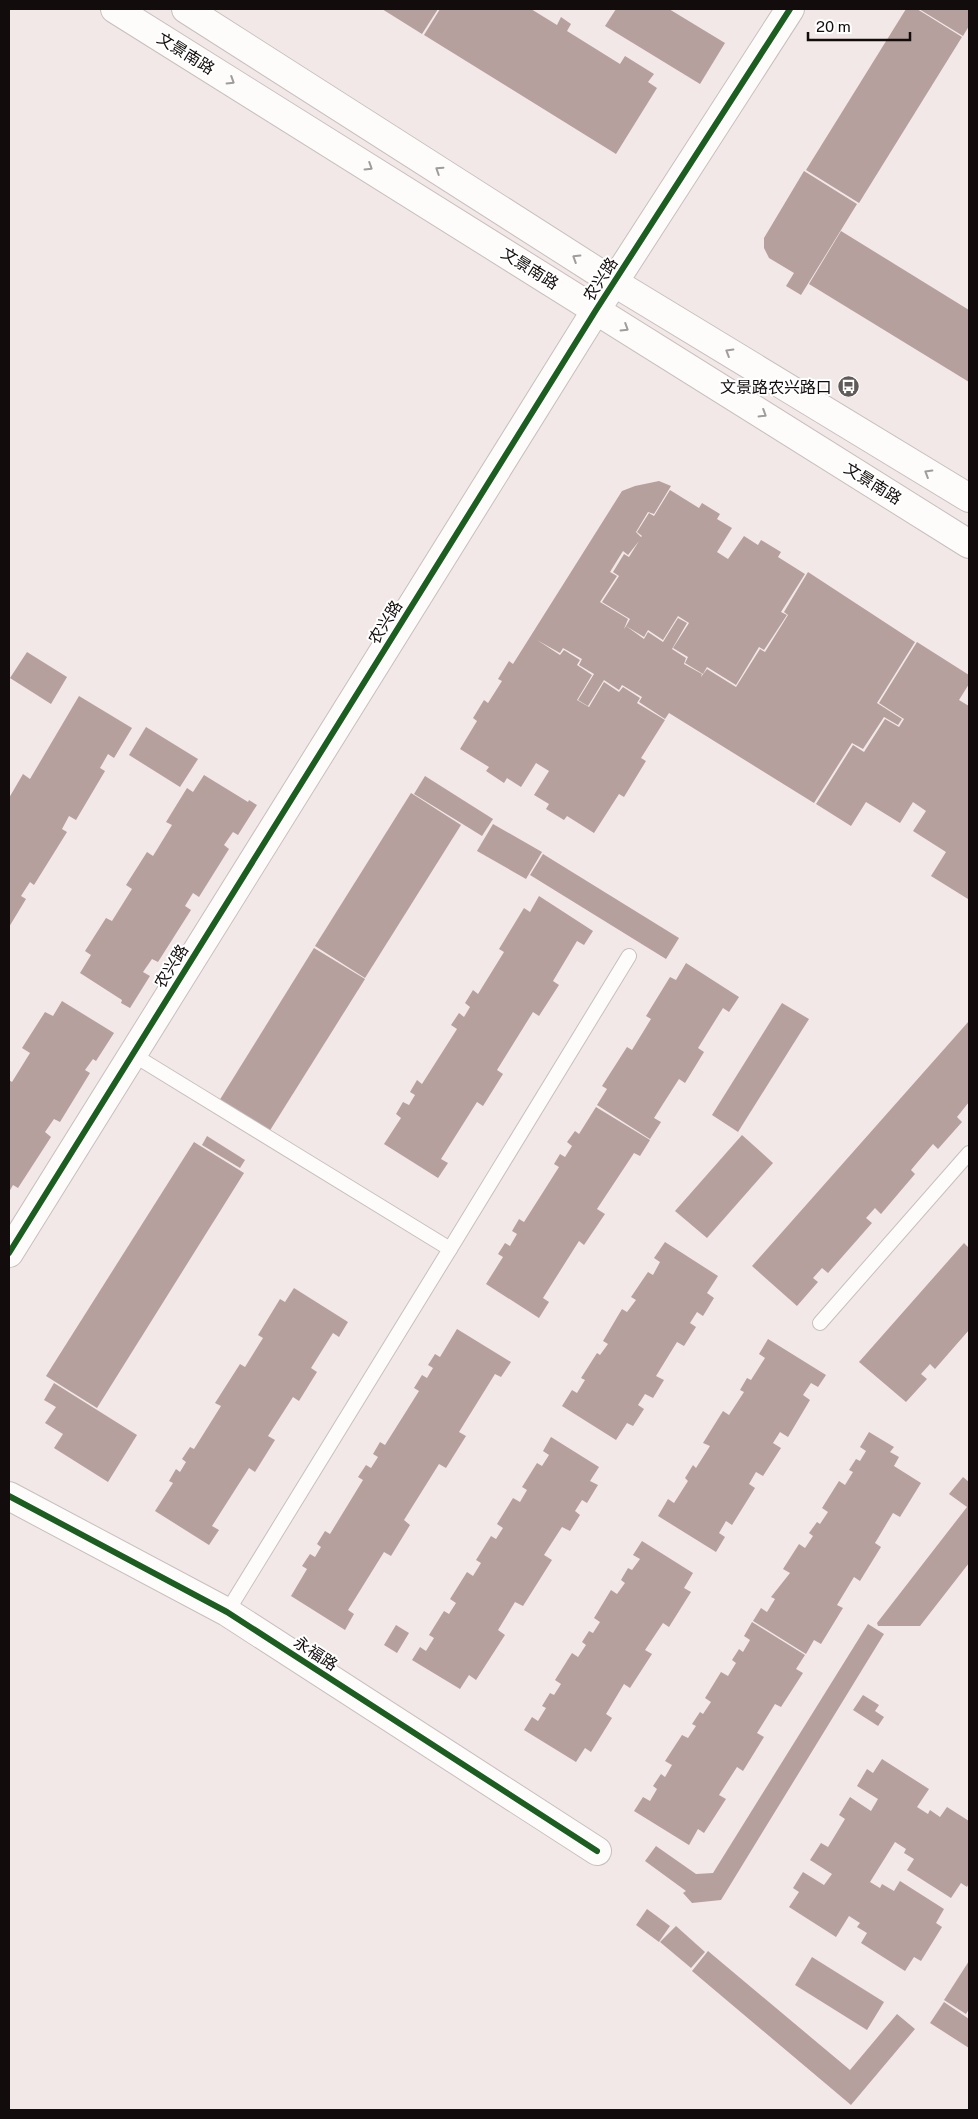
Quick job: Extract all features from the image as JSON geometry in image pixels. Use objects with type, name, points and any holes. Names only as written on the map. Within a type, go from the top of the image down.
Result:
[{"type":"street","name":"文景南路","points":[[115,9],[969,544]]},
{"type":"street","name":"文景南路","points":[[186,9],[614,282],[969,498]]},
{"type":"street","name":"农兴路","points":[[9,1253],[596,310],[790,9]]},
{"type":"street","name":"永福路","points":[[9,1496],[227,1612],[597,1851]]},
{"type":"lane","points":[[227,1612],[629,956]]},
{"type":"lane","points":[[132,1054],[450,1248]]},
{"type":"lane","points":[[820,1323],[969,1153]]},
{"type":"building","points":[[382,9],[438,9],[422,34]]},
{"type":"building","points":[[440,9],[531,9],[557,25],[561,17],[571,24],[567,31],[620,64],[625,56],[654,74],[648,82],[657,88],[616,154],[424,35]]},
{"type":"building","points":[[616,9],[669,9],[725,43],[700,84],[605,26]]},
{"type":"building","points":[[906,9],[917,9],[962,37],[859,203],[806,170]]},
{"type":"building","points":[[919,9],[969,9],[969,26],[963,36]]},
{"type":"building","points":[[804,171],[857,204],[801,295],[786,286],[794,273],[769,258],[764,248],[764,238]]},
{"type":"building","points":[[841,231],[969,310],[969,382],[809,284]]},
{"type":"building","points":[[659,481],[671,486],[654,514],[648,512],[636,532],[641,537],[637,532],[649,513],[654,516],[670,490],[699,508],[702,503],[720,514],[717,519],[732,528],[717,552],[728,559],[744,536],[758,545],[761,540],[781,552],[778,557],[805,574],[781,612],[787,615],[764,650],[759,647],[736,685],[707,667],[703,674],[685,663],[688,657],[673,648],[689,623],[678,616],[663,640],[648,630],[644,637],[626,626],[644,639],[648,632],[663,642],[678,618],[687,623],[672,649],[686,658],[684,664],[702,674],[701,677],[707,669],[736,687],[760,649],[765,652],[788,615],[784,612],[808,572],[915,642],[877,703],[902,719],[898,725],[884,717],[863,749],[852,743],[814,803],[669,713],[665,719],[639,702],[642,697],[622,685],[619,690],[604,680],[588,706],[578,700],[594,674],[579,665],[582,659],[563,648],[560,653],[537,640],[560,655],[564,650],[580,660],[577,665],[592,675],[577,700],[589,707],[604,682],[619,692],[623,687],[640,698],[637,703],[665,720],[641,758],[646,761],[624,797],[619,794],[594,833],[567,816],[564,820],[546,809],[549,804],[534,795],[549,771],[536,763],[521,787],[507,778],[504,783],[486,771],[489,767],[460,749],[477,721],[473,718],[484,700],[488,703],[502,681],[498,679],[509,661],[513,664],[622,491]],"holes":[[[639,541],[629,557],[624,554],[613,572],[619,576],[602,602],[630,619],[624,629],[628,619],[600,602],[617,576],[610,572],[623,551],[628,555]]]},
{"type":"building","points":[[917,642],[969,675],[969,684],[959,700],[969,706],[968,899],[931,876],[946,852],[913,831],[926,811],[913,802],[900,823],[866,802],[851,826],[816,804],[853,745],[864,752],[885,719],[899,727],[904,719],[879,703]]},
{"type":"building","points":[[27,652],[67,677],[51,704],[10,678]]},
{"type":"building","points":[[79,696],[132,728],[114,758],[108,754],[100,768],[105,771],[76,820],[69,816],[62,829],[67,832],[34,885],[30,882],[21,896],[26,899],[9,927],[9,798],[23,774],[30,779]]},
{"type":"building","points":[[146,727],[198,759],[180,787],[129,755]]},
{"type":"building","points":[[204,775],[248,802],[249,800],[257,805],[238,835],[233,832],[224,845],[229,849],[199,897],[193,893],[185,906],[191,910],[158,962],[152,959],[143,972],[150,976],[130,1008],[121,1003],[122,1000],[80,973],[91,955],[85,951],[106,918],[112,921],[132,889],[126,885],[147,852],[153,856],[172,825],[166,822],[187,788],[193,792]]},
{"type":"building","points":[[425,776],[493,819],[482,836],[414,794]]},
{"type":"building","points":[[411,793],[461,825],[365,978],[315,946]]},
{"type":"building","points":[[493,824],[542,852],[526,879],[477,851]]},
{"type":"building","points":[[543,854],[679,938],[666,959],[530,875]]},
{"type":"building","points":[[539,896],[593,931],[584,945],[577,941],[553,981],[559,985],[539,1016],[533,1012],[497,1070],[503,1074],[483,1106],[477,1102],[441,1159],[448,1163],[438,1178],[384,1144],[401,1118],[396,1114],[403,1102],[409,1105],[415,1095],[410,1092],[417,1080],[422,1084],[457,1029],[451,1025],[459,1013],[464,1017],[470,1007],[465,1003],[473,990],[478,994],[504,952],[499,949],[524,908],[530,912]]},
{"type":"building","points":[[314,948],[365,979],[269,1132],[219,1101]]},
{"type":"building","points":[[686,963],[739,997],[729,1012],[723,1008],[698,1048],[704,1052],[685,1083],[679,1079],[654,1118],[661,1122],[650,1139],[597,1105],[607,1089],[602,1086],[627,1047],[632,1050],[651,1019],[646,1016],[670,977],[676,980]]},
{"type":"building","points":[[62,1001],[114,1033],[96,1061],[93,1059],[85,1070],[90,1073],[60,1122],[54,1119],[45,1132],[51,1137],[18,1188],[13,1185],[9,1192],[9,1080],[12,1082],[30,1053],[22,1048],[45,1012],[53,1016]]},
{"type":"building","points":[[782,1003],[809,1019],[738,1132],[712,1115]]},
{"type":"building","points":[[969,1021],[969,1102],[957,1117],[962,1122],[938,1149],[933,1144],[911,1170],[915,1174],[881,1214],[875,1208],[866,1218],[872,1223],[828,1273],[822,1268],[813,1278],[818,1282],[797,1306],[752,1266]]},
{"type":"building","points":[[596,1107],[650,1140],[640,1156],[634,1153],[597,1209],[605,1214],[584,1245],[579,1241],[543,1298],[549,1302],[539,1318],[486,1284],[503,1257],[498,1254],[505,1243],[510,1246],[517,1234],[512,1231],[519,1219],[524,1222],[559,1167],[554,1164],[560,1154],[565,1157],[572,1146],[567,1142],[575,1131],[579,1134]]},
{"type":"building","points":[[742,1135],[773,1163],[707,1238],[675,1211]]},
{"type":"building","points":[[207,1136],[245,1160],[240,1168],[202,1145]]},
{"type":"building","points":[[194,1142],[244,1173],[97,1408],[46,1376]]},
{"type":"building","points":[[665,1242],[718,1276],[707,1293],[714,1298],[703,1316],[697,1312],[690,1323],[696,1327],[684,1346],[677,1342],[656,1376],[664,1380],[653,1398],[645,1394],[638,1405],[644,1409],[633,1426],[627,1423],[616,1440],[562,1406],[572,1390],[577,1393],[585,1380],[581,1378],[597,1353],[600,1355],[608,1344],[603,1341],[622,1309],[627,1312],[636,1300],[631,1297],[648,1272],[653,1275],[660,1262],[654,1258]]},
{"type":"building","points":[[964,1243],[969,1248],[969,1330],[935,1369],[930,1364],[921,1374],[927,1379],[906,1402],[859,1362]]},
{"type":"building","points":[[294,1288],[348,1322],[339,1337],[333,1333],[311,1368],[317,1372],[299,1401],[293,1397],[268,1436],[275,1440],[255,1472],[249,1468],[212,1526],[219,1530],[209,1545],[155,1511],[173,1483],[169,1481],[176,1469],[180,1472],[186,1462],[182,1459],[190,1447],[194,1449],[221,1406],[215,1403],[240,1364],[245,1367],[263,1338],[258,1335],[280,1299],[285,1302]]},
{"type":"building","points":[[457,1329],[511,1362],[501,1377],[495,1374],[459,1432],[466,1436],[446,1468],[439,1464],[404,1520],[410,1525],[391,1556],[384,1552],[348,1610],[354,1614],[345,1630],[291,1596],[307,1569],[302,1566],[310,1554],[315,1557],[321,1547],[317,1544],[325,1531],[330,1534],[363,1480],[358,1477],[366,1465],[371,1468],[378,1457],[373,1454],[380,1442],[385,1445],[419,1391],[414,1388],[422,1375],[427,1378],[433,1368],[428,1365],[435,1354],[440,1357]]},
{"type":"building","points":[[768,1339],[826,1375],[818,1387],[811,1383],[803,1395],[810,1400],[788,1437],[780,1432],[773,1443],[781,1448],[763,1476],[756,1472],[749,1484],[755,1488],[732,1525],[726,1521],[719,1533],[725,1537],[716,1552],[658,1516],[668,1499],[674,1503],[688,1481],[685,1478],[693,1465],[696,1468],[710,1446],[703,1443],[723,1411],[729,1415],[744,1392],[740,1390],[747,1378],[751,1380],[765,1358],[759,1354]]},
{"type":"building","points":[[54,1383],[137,1435],[108,1482],[54,1448],[63,1434],[45,1423],[56,1407],[44,1400]]},
{"type":"building","points":[[869,1432],[894,1447],[890,1452],[899,1457],[894,1466],[921,1483],[900,1517],[893,1513],[875,1543],[881,1547],[860,1581],[854,1577],[837,1605],[843,1608],[821,1644],[814,1640],[806,1654],[753,1621],[761,1608],[767,1612],[775,1599],[771,1597],[790,1573],[783,1569],[799,1544],[805,1548],[813,1536],[809,1533],[817,1522],[820,1524],[828,1512],[822,1508],[839,1481],[845,1485],[853,1472],[849,1470],[856,1459],[860,1461],[866,1451],[860,1447]]},
{"type":"building","points":[[551,1437],[599,1467],[590,1481],[598,1485],[587,1503],[582,1500],[575,1511],[580,1515],[570,1531],[562,1527],[544,1555],[552,1560],[523,1606],[515,1602],[498,1630],[505,1635],[476,1680],[469,1675],[460,1689],[412,1660],[420,1647],[426,1651],[434,1638],[429,1635],[444,1611],[449,1614],[456,1603],[450,1599],[467,1572],[473,1576],[481,1563],[476,1560],[491,1536],[496,1539],[503,1528],[497,1524],[513,1498],[520,1502],[527,1490],[522,1487],[537,1463],[542,1466],[549,1455],[543,1451]]},
{"type":"building","points":[[963,1477],[969,1482],[969,1563],[920,1626],[878,1626],[877,1623],[967,1507],[949,1494]]},
{"type":"building","points":[[642,1541],[693,1573],[684,1588],[691,1592],[669,1627],[663,1623],[645,1650],[652,1654],[630,1688],[624,1684],[606,1714],[612,1718],[591,1752],[585,1748],[576,1762],[524,1730],[532,1717],[538,1721],[546,1708],[542,1706],[550,1693],[554,1695],[561,1684],[555,1680],[572,1653],[578,1657],[586,1645],[582,1642],[589,1631],[593,1633],[600,1622],[594,1618],[611,1590],[617,1594],[625,1583],[621,1580],[628,1568],[632,1570],[640,1559],[633,1555]]},
{"type":"building","points":[[752,1622],[805,1655],[796,1669],[803,1673],[781,1707],[775,1704],[757,1733],[764,1737],[743,1771],[737,1767],[719,1795],[726,1799],[704,1833],[698,1829],[689,1845],[634,1811],[643,1797],[650,1801],[657,1789],[653,1786],[661,1774],[665,1777],[672,1765],[665,1761],[682,1735],[688,1738],[696,1726],[692,1724],[700,1712],[703,1714],[711,1702],[705,1698],[721,1672],[728,1676],[736,1663],[732,1660],[739,1649],[743,1652],[750,1640],[744,1636]]},
{"type":"building","points":[[868,1624],[884,1634],[721,1900],[692,1903],[683,1893],[686,1891],[645,1861],[656,1846],[696,1874],[713,1873]]},
{"type":"building","points":[[396,1625],[409,1633],[397,1653],[384,1645]]},
{"type":"building","points":[[863,1695],[879,1705],[875,1711],[884,1717],[878,1726],[853,1710]]},
{"type":"building","points":[[882,1759],[929,1789],[917,1807],[928,1814],[930,1810],[940,1817],[947,1807],[969,1821],[969,1883],[967,1887],[961,1883],[951,1898],[907,1870],[914,1859],[904,1853],[906,1849],[895,1842],[870,1882],[880,1888],[882,1884],[894,1891],[900,1881],[944,1909],[936,1923],[942,1927],[921,1961],[914,1957],[905,1971],[861,1943],[867,1933],[857,1927],[860,1923],[849,1916],[836,1937],[789,1907],[799,1892],[793,1888],[803,1872],[824,1885],[832,1874],[810,1860],[821,1843],[828,1847],[845,1819],[839,1815],[850,1797],[871,1811],[878,1799],[857,1786],[867,1769],[873,1773]]},
{"type":"building","points":[[647,1909],[670,1926],[659,1942],[636,1925]]},
{"type":"building","points":[[676,1926],[705,1952],[691,1968],[660,1942]]},
{"type":"building","points":[[708,1951],[850,2070],[897,2014],[915,2029],[851,2105],[692,1971]]},
{"type":"building","points":[[812,1957],[884,2002],[867,2030],[795,1985]]},
{"type":"building","points":[[969,1961],[969,2009],[966,2014],[944,2000]]},
{"type":"building","points":[[944,2002],[969,2019],[969,2048],[930,2023]]},
{"type":"cycle path","points":[[9,1253],[596,310],[790,9]]},
{"type":"cycle path","points":[[9,1496],[227,1612],[597,1851]]},
{"type":"place","name":"文景路农兴路口","points":[[848,387]]}]
